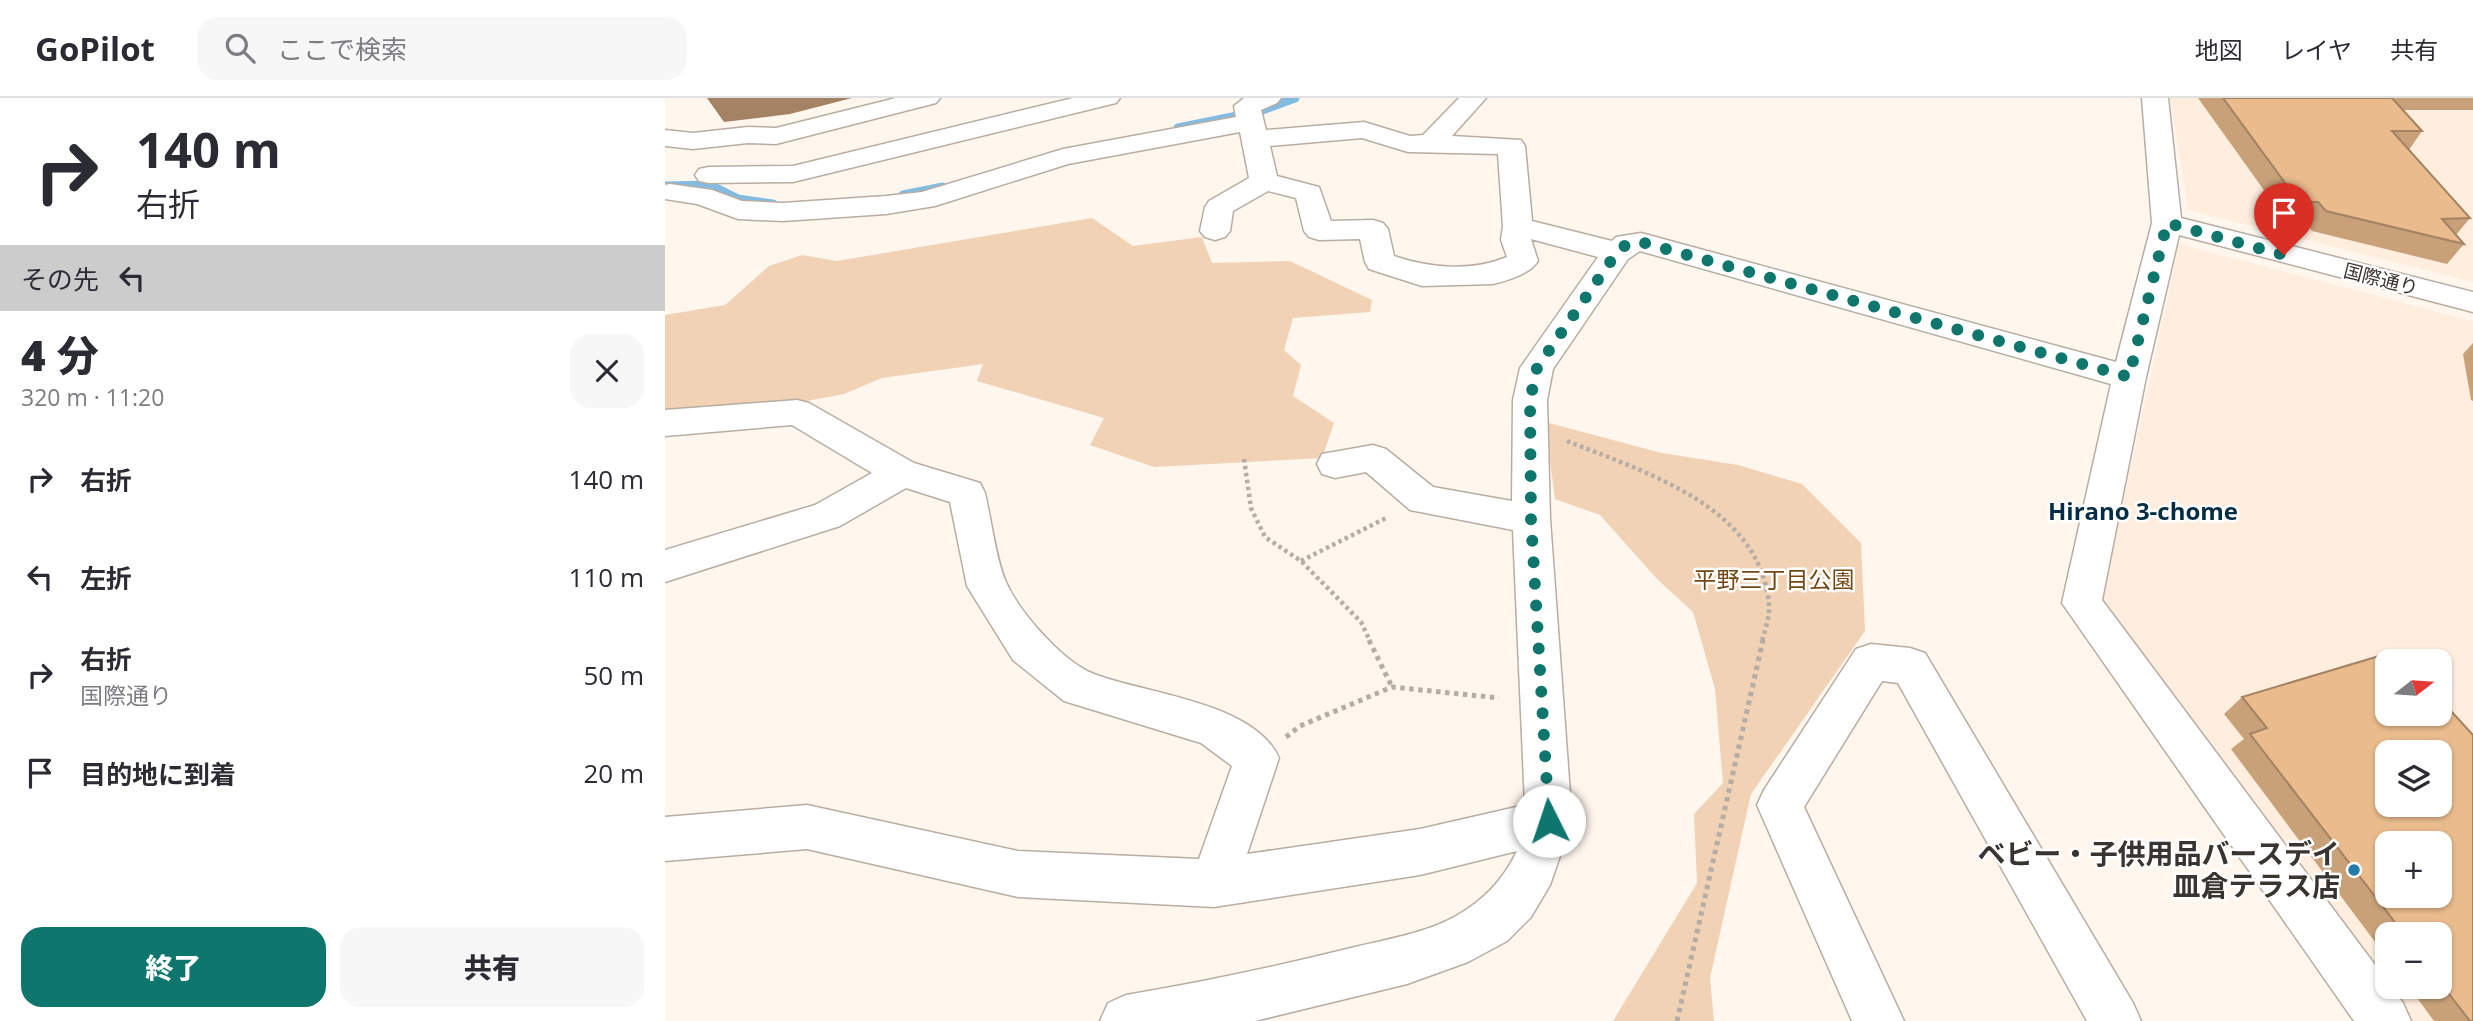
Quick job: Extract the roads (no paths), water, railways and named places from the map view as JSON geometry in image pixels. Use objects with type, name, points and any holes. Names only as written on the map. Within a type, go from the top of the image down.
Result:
[{"type":"street","points":[[686,186],[776,136],[927,98]]},
{"type":"street","points":[[686,186],[793,174],[1107,98]]},
{"type":"street","points":[[1431,143],[1473,98]]},
{"type":"street","points":[[2155,98],[2167,223],[2129,377],[2082,603],[2385,1021]]},
{"type":"street","points":[[686,186],[702,196],[737,210],[783,212],[886,205],[925,200],[1063,157],[1254,117],[1364,130],[1408,144],[1510,146],[1518,226],[1516,240],[1523,261],[1493,274],[1422,276],[1380,261],[1373,229],[1319,231],[1309,193],[1264,181],[1219,207],[1215,231]]},
{"type":"street","points":[[1254,117],[1264,181]]},
{"type":"street","points":[[668,139],[701,141],[760,133],[776,136]]},
{"type":"street","name":"国際通り","points":[[2167,223],[2473,302]]},
{"type":"street","points":[[1518,226],[1617,252]]},
{"type":"street","points":[[1126,1021],[1247,999],[1426,954],[1470,935],[1504,911],[1535,869],[1549,821],[1531,519],[1530,400],[1537,368],[1617,252],[1627,244],[1641,242],[2129,377]]},
{"type":"street","points":[[665,423],[797,412],[902,473],[967,493],[987,586],[1027,648],[1079,688],[1213,727],[1257,758],[1214,883]]},
{"type":"street","points":[[1335,464],[1373,458],[1423,500],[1531,519]]},
{"type":"street","points":[[665,566],[827,516],[902,473]]},
{"type":"street","points":[[1878,1021],[1780,805],[1871,662],[1910,666],[2115,1021]]},
{"type":"street","points":[[665,839],[807,827],[1018,874],[1214,883],[1420,852],[1549,821]]},
{"type":"waterway","points":[[1178,128],[1257,112],[1295,98]]},
{"type":"waterway","points":[[665,186],[710,185],[738,199],[773,204]]},
{"type":"waterway","points":[[903,195],[943,187]]},
{"type":"place","name":"ベビー・子供用品バースデイ 皿倉テラス店","points":[[2354,870]]},
{"type":"district","name":"Hirano 3-chome","points":[[2143,512]]},
{"type":"park label","name":"平野三丁目公園","points":[[1774,580]]}]
